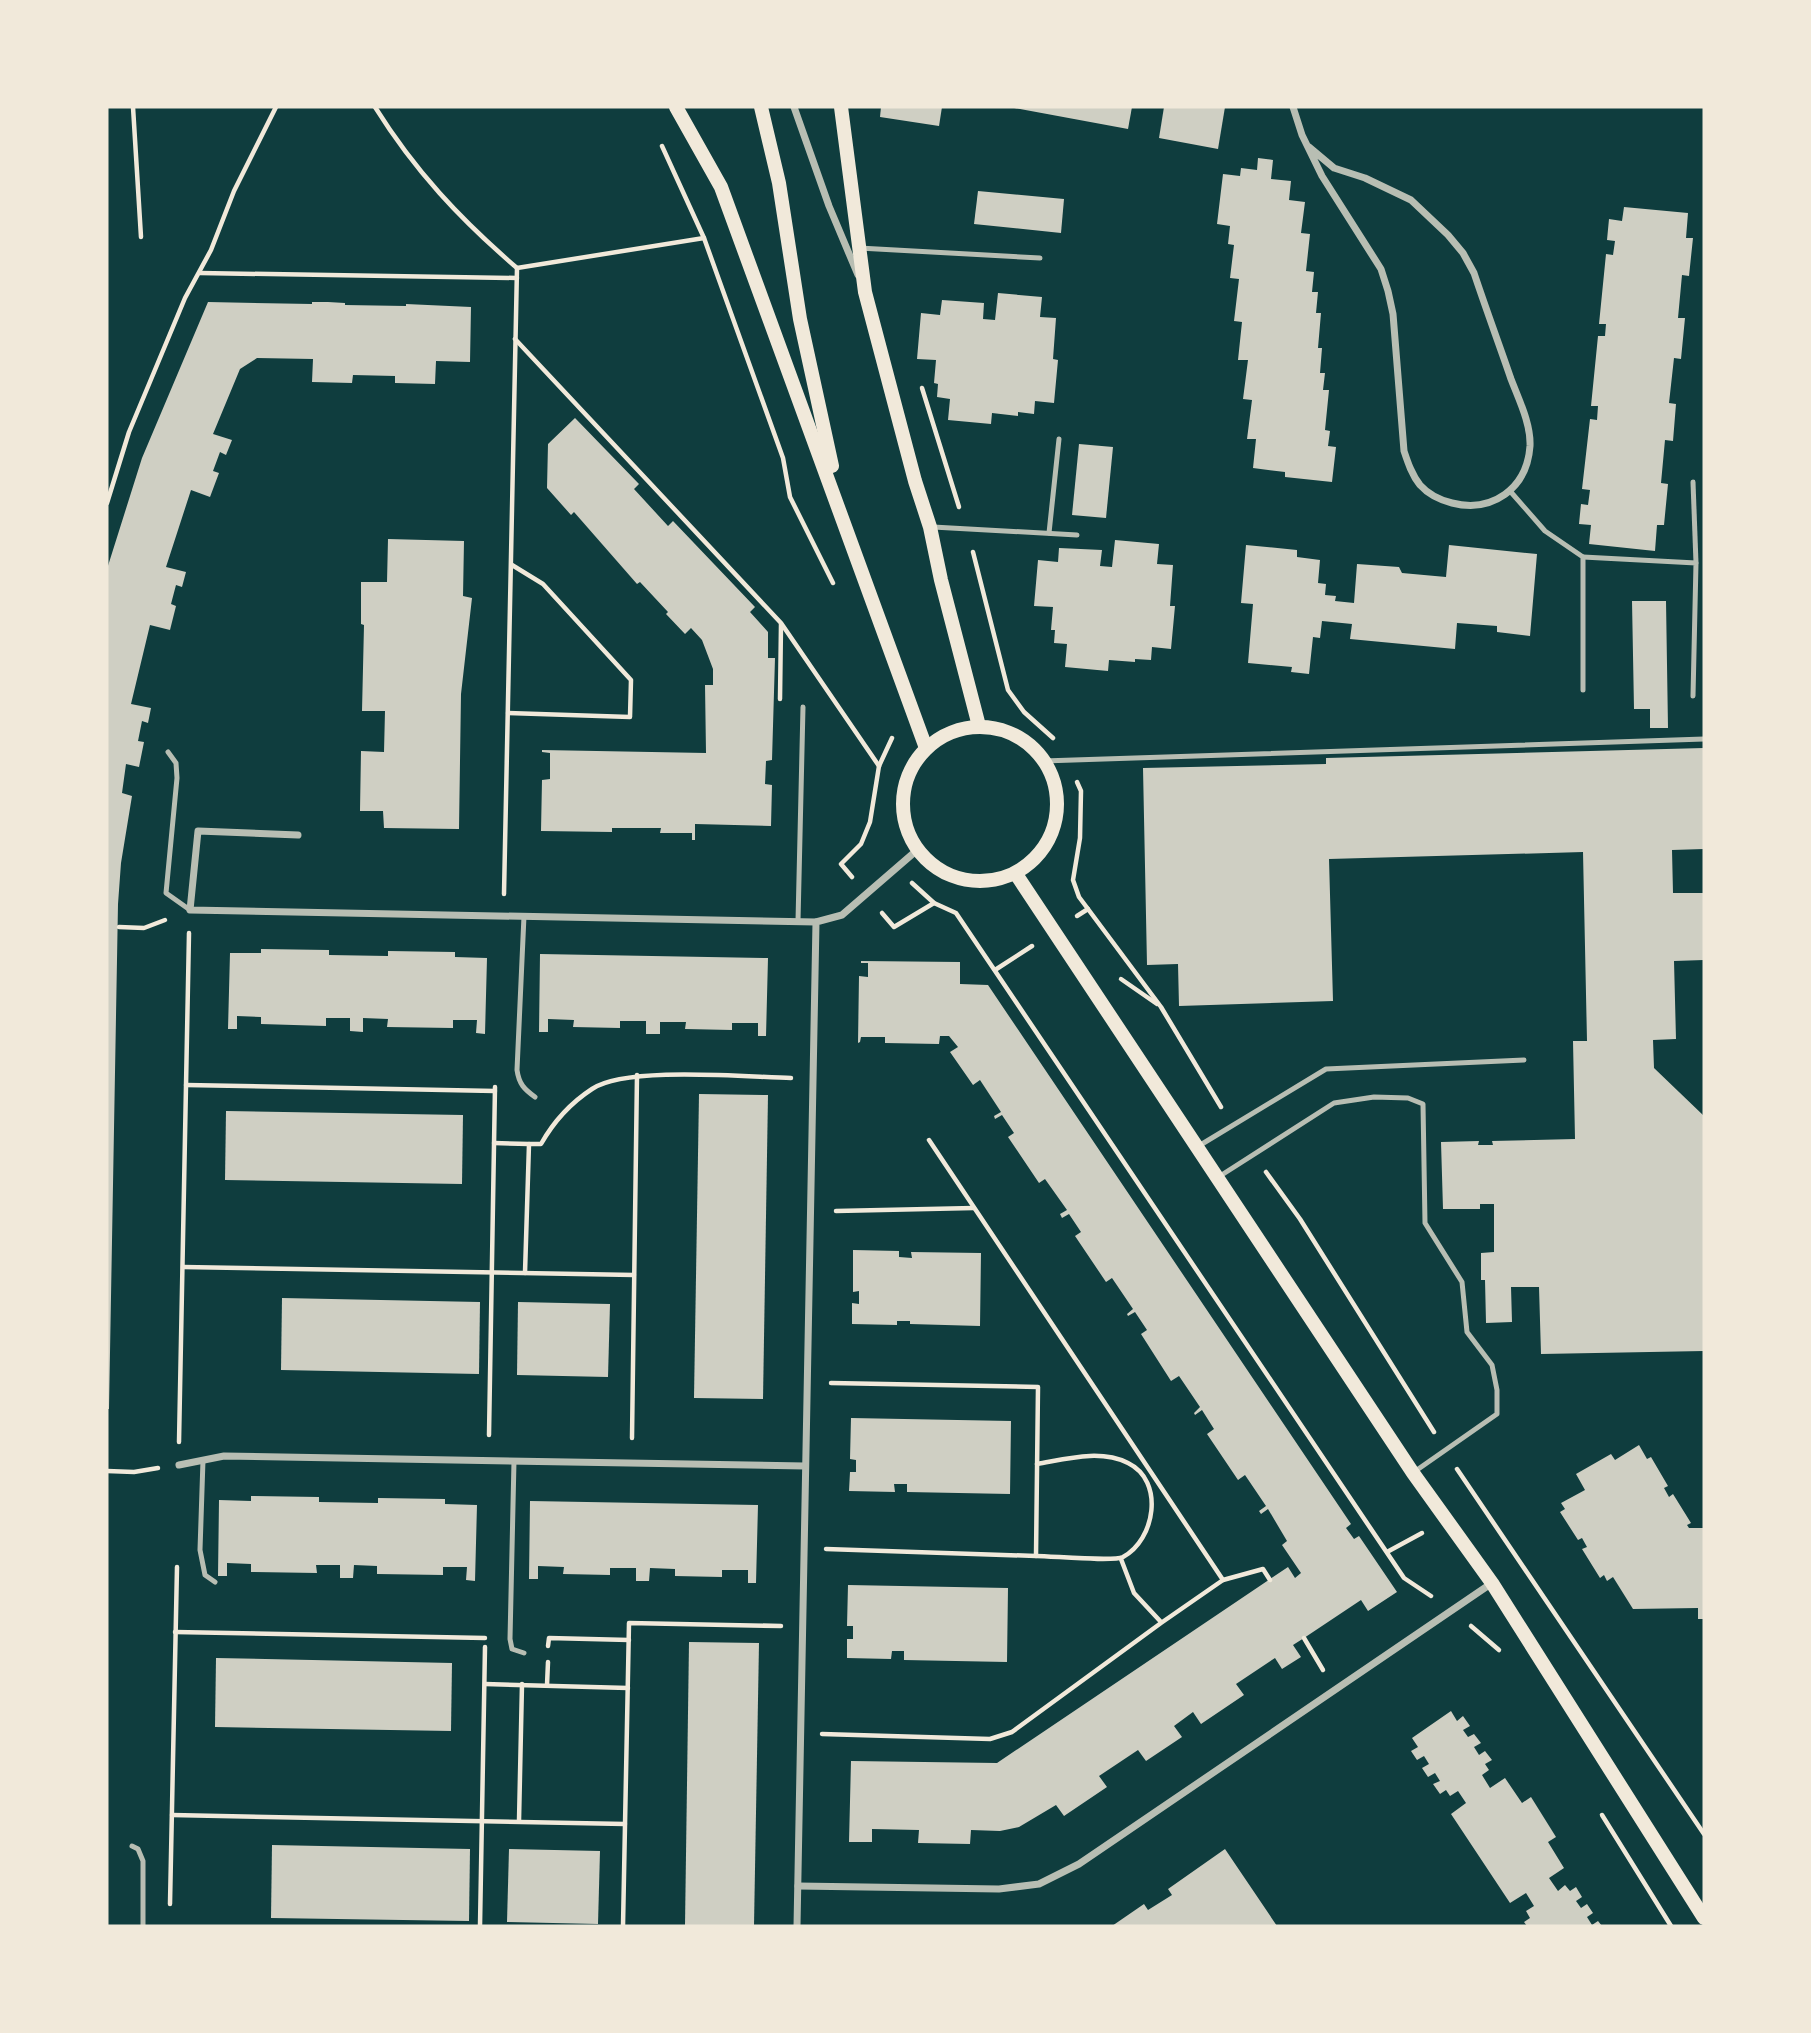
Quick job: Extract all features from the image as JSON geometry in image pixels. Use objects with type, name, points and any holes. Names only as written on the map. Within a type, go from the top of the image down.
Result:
[{"type":"main road","points":[[676,107],[721,187],[926,747]]},
{"type":"main road","points":[[761,107],[779,183],[800,319],[842,515]]},
{"type":"main road","points":[[841,107],[865,292],[915,481],[930,527],[979,726]]},
{"type":"main road","points":[[979,726],[1008,732],[1034,748],[1051,773],[1058,801],[1053,832],[1036,859],[1016,874],[982,882],[950,877],[916,851],[907,834],[901,805],[907,775],[926,747],[949,732],[979,726]]},
{"type":"main road","points":[[1016,874],[1413,1473],[1492,1583],[1704,1918]]},
{"type":"street","points":[[794,107],[829,206],[865,292]]},
{"type":"street","points":[[1293,107],[1302,135],[1340,206],[1381,269],[1393,314],[1404,451],[1410,469],[1430,494],[1464,506],[1483,505],[1510,491],[1528,458],[1528,430],[1474,273],[1463,253],[1411,200],[1365,178],[1334,168],[1309,147]]},
{"type":"street","points":[[298,835],[198,831],[190,910],[816,922],[842,915],[916,851]]},
{"type":"street","points":[[797,1926],[816,922]]},
{"type":"street","points":[[179,1465],[224,1456],[806,1466]]},
{"type":"street","points":[[798,1886],[999,1889],[1039,1884],[1079,1864],[1492,1583]]},
{"type":"lane","points":[[859,248],[1040,257]]},
{"type":"lane","points":[[1049,533],[1059,439]]},
{"type":"lane","points":[[1693,482],[1696,564],[1693,696]]},
{"type":"lane","points":[[1510,491],[1545,531],[1583,557],[1696,564]]},
{"type":"lane","points":[[930,527],[1077,534]]},
{"type":"lane","points":[[1583,557],[1583,690]]},
{"type":"lane","points":[[798,921],[803,707]]},
{"type":"lane","points":[[1043,761],[1068,758],[1704,739]]},
{"type":"lane","points":[[168,752],[176,763],[177,778],[166,893],[190,910]]},
{"type":"lane","points":[[524,916],[517,1070],[518,1079],[524,1089],[535,1097]]},
{"type":"lane","points":[[1197,1147],[1326,1069],[1524,1060]]},
{"type":"lane","points":[[1217,1178],[1334,1103],[1374,1097],[1408,1098],[1423,1104],[1425,1223],[1462,1282],[1467,1332],[1492,1365],[1497,1390],[1497,1414],[1413,1473]]},
{"type":"lane","points":[[204,1460],[200,1550],[205,1575],[215,1582]]},
{"type":"lane","points":[[514,1461],[509,1639],[512,1650],[524,1653]]},
{"type":"lane","points":[[132,1846],[138,1849],[143,1861],[143,1926]]},
{"type":"path","points":[[133,107],[141,237]]},
{"type":"path","points":[[107,503],[129,432],[185,298],[200,273],[234,191],[276,107]]},
{"type":"path","points":[[375,107],[393,136],[438,194],[472,230],[517,268],[704,238]]},
{"type":"path","points":[[661,142],[704,238],[783,458],[790,497],[833,584]]},
{"type":"path","points":[[504,916],[517,268]]},
{"type":"path","points":[[200,273],[517,278]]},
{"type":"path","points":[[515,339],[781,623],[879,766]]},
{"type":"path","points":[[928,403],[985,594],[1008,690],[1024,712],[1049,733],[1068,758],[1081,791]]},
{"type":"path","points":[[508,713],[631,717],[631,680],[543,584],[511,564]]},
{"type":"path","points":[[894,734],[879,766],[870,822],[860,844],[841,864],[894,928],[934,903]]},
{"type":"path","points":[[895,869],[934,903],[956,913],[1404,1578],[1451,1610],[1499,1650],[1506,1661]]},
{"type":"path","points":[[1088,909],[1161,1007],[1232,1126]]},
{"type":"path","points":[[107,1471],[134,1472],[179,1465],[190,910],[144,928],[119,927]]},
{"type":"path","points":[[494,1143],[541,1144],[555,1119],[593,1087],[638,1075],[813,1079]]},
{"type":"path","points":[[632,1464],[638,1075]]},
{"type":"path","points":[[488,1460],[495,1077]]},
{"type":"path","points":[[186,1085],[495,1091]]},
{"type":"path","points":[[929,1140],[1223,1580]]},
{"type":"path","points":[[525,1274],[530,1144]]},
{"type":"path","points":[[1253,1154],[1300,1219],[1479,1504],[1704,1834]]},
{"type":"path","points":[[810,1211],[974,1208]]},
{"type":"path","points":[[183,1267],[634,1275]]},
{"type":"path","points":[[807,1382],[1038,1387],[1037,1556]]},
{"type":"path","points":[[804,1549],[1121,1559],[1138,1546],[1149,1525],[1153,1501],[1145,1477],[1129,1463],[1104,1456],[1076,1457],[1037,1464]]},
{"type":"path","points":[[1145,1477],[1151,1473]]},
{"type":"path","points":[[1121,1559],[1134,1593],[1161,1623]]},
{"type":"path","points":[[170,1912],[177,1562]]},
{"type":"path","points":[[801,1734],[990,1739],[1012,1732],[1223,1580],[1263,1569],[1270,1580]]},
{"type":"path","points":[[623,1926],[629,1623],[803,1626]]},
{"type":"path","points":[[176,1632],[485,1637],[480,1926]]},
{"type":"path","points":[[547,1685],[548,1638],[629,1640]]},
{"type":"path","points":[[1304,1638],[1334,1689]]},
{"type":"path","points":[[485,1684],[628,1688]]},
{"type":"path","points":[[519,1821],[522,1684]]},
{"type":"path","points":[[1599,1811],[1671,1926]]},
{"type":"path","points":[[172,1815],[625,1824]]},
{"type":"building","points":[[881,107],[942,107],[939,126],[880,117]]},
{"type":"building","points":[[1009,107],[1132,107],[1128,129]]},
{"type":"building","points":[[1164,107],[1225,107],[1218,149],[1159,138]]},
{"type":"building","points":[[1258,158],[1273,160],[1271,179],[1291,181],[1289,200],[1305,202],[1301,233],[1310,234],[1306,271],[1314,272],[1312,292],[1318,292],[1316,313],[1321,313],[1318,348],[1322,348],[1320,373],[1325,373],[1323,390],[1329,390],[1325,430],[1330,431],[1328,446],[1336,447],[1332,482],[1285,477],[1285,472],[1253,468],[1256,439],[1247,439],[1252,400],[1243,399],[1248,360],[1238,360],[1242,322],[1234,321],[1239,279],[1230,278],[1234,245],[1228,244],[1230,226],[1217,224],[1223,174],[1240,176],[1241,168],[1257,170]]},
{"type":"building","points":[[978,191],[1064,199],[1061,233],[974,224]]},
{"type":"building","points":[[1624,207],[1688,213],[1686,238],[1693,238],[1689,276],[1682,275],[1678,318],[1685,318],[1681,359],[1674,358],[1669,403],[1676,404],[1673,441],[1665,440],[1661,483],[1668,484],[1664,525],[1657,525],[1655,551],[1589,544],[1591,525],[1579,524],[1581,504],[1588,505],[1590,490],[1582,489],[1590,419],[1597,420],[1598,406],[1591,406],[1598,336],[1605,336],[1606,324],[1599,324],[1606,254],[1613,255],[1615,241],[1607,240],[1609,219],[1622,221]]},
{"type":"building","points":[[998,293],[1042,297],[1040,317],[1056,318],[1053,359],[1058,360],[1054,403],[1035,401],[1034,414],[1018,412],[1018,416],[992,413],[991,424],[948,420],[950,399],[937,397],[938,384],[934,383],[936,360],[917,359],[921,313],[940,315],[942,300],[984,303],[983,319],[995,320]]},
{"type":"building","points":[[208,302],[328,302],[345,305],[471,307],[470,362],[436,361],[435,384],[395,383],[395,376],[353,375],[352,383],[312,382],[313,359],[257,358],[240,369],[213,434],[232,440],[226,455],[220,452],[213,471],[219,473],[210,497],[191,490],[166,567],[186,572],[182,587],[176,585],[171,604],[176,606],[170,630],[150,625],[131,704],[151,708],[148,723],[142,721],[138,741],[144,742],[139,767],[126,764],[122,793],[132,796],[121,863],[118,904],[107,1409],[107,569],[142,458]]},
{"type":"building","points":[[575,418],[639,484],[634,489],[668,526],[673,521],[755,607],[750,612],[768,632],[768,658],[775,658],[772,760],[766,761],[765,784],[772,785],[771,826],[695,824],[695,840],[692,840],[692,833],[660,833],[661,828],[612,828],[612,832],[541,831],[542,780],[550,779],[550,753],[542,750],[706,753],[705,685],[713,685],[713,669],[702,640],[691,628],[685,634],[666,614],[668,612],[640,582],[637,584],[574,512],[571,515],[547,488],[548,444]]},
{"type":"building","points":[[1079,444],[1113,447],[1106,518],[1072,515]]},
{"type":"building","points":[[388,539],[464,541],[463,596],[472,598],[461,694],[459,829],[384,828],[383,811],[360,811],[361,751],[384,752],[385,711],[362,711],[364,625],[361,624],[361,582],[387,582]]},
{"type":"building","points":[[1115,540],[1159,544],[1157,564],[1173,565],[1170,606],[1175,606],[1171,649],[1152,647],[1151,660],[1109,660],[1108,671],[1065,667],[1067,644],[1054,643],[1055,630],[1051,630],[1053,607],[1034,606],[1038,560],[1058,562],[1059,548],[1102,550],[1100,566],[1112,567]]},
{"type":"building","points":[[1246,545],[1297,550],[1297,557],[1320,560],[1318,583],[1326,584],[1325,595],[1336,596],[1335,601],[1354,603],[1357,564],[1399,567],[1402,573],[1446,577],[1449,545],[1537,554],[1530,636],[1497,632],[1497,626],[1457,623],[1455,649],[1350,639],[1352,624],[1322,621],[1320,638],[1313,637],[1309,674],[1291,672],[1292,667],[1248,663],[1253,604],[1241,603]]},
{"type":"building","points":[[1632,601],[1666,601],[1668,728],[1650,728],[1650,709],[1634,709]]},
{"type":"building","points":[[1704,748],[1704,849],[1672,850],[1673,893],[1704,893],[1704,960],[1674,961],[1676,1039],[1653,1040],[1654,1068],[1704,1116],[1704,1351],[1541,1354],[1539,1287],[1511,1287],[1512,1322],[1486,1323],[1481,1253],[1494,1252],[1494,1204],[1480,1204],[1480,1209],[1443,1209],[1441,1142],[1479,1141],[1478,1145],[1493,1145],[1492,1141],[1575,1139],[1573,1041],[1587,1041],[1583,852],[1329,859],[1333,1001],[1179,1006],[1178,964],[1147,965],[1143,768],[1326,764],[1326,758]]},
{"type":"building","points":[[261,949],[329,950],[329,955],[388,956],[388,951],[455,952],[455,957],[487,958],[485,1034],[476,1033],[477,1020],[453,1020],[453,1028],[387,1027],[388,1019],[363,1018],[363,1032],[350,1031],[350,1018],[326,1018],[326,1026],[261,1024],[261,1017],[237,1016],[237,1029],[228,1029],[230,953],[261,953]]},
{"type":"building","points":[[540,954],[768,958],[766,1036],[758,1036],[758,1023],[732,1023],[732,1030],[685,1029],[686,1022],[660,1022],[660,1034],[646,1034],[646,1021],[620,1021],[620,1028],[573,1027],[574,1020],[548,1019],[548,1032],[539,1032]]},
{"type":"building","points":[[861,961],[960,962],[960,984],[988,985],[1351,1524],[1346,1528],[1354,1539],[1359,1536],[1397,1592],[1368,1611],[1361,1600],[1293,1645],[1301,1657],[1282,1669],[1275,1658],[1236,1684],[1244,1695],[1201,1724],[1193,1712],[1174,1726],[1182,1737],[1146,1761],[1138,1750],[1099,1776],[1107,1787],[1064,1816],[1056,1805],[1019,1827],[1000,1831],[971,1830],[970,1844],[918,1843],[919,1830],[872,1829],[872,1842],[849,1842],[851,1761],[997,1763],[1288,1567],[1295,1578],[1301,1573],[1282,1545],[1287,1541],[1268,1509],[1261,1514],[1259,1511],[1266,1506],[1245,1475],[1238,1480],[1207,1434],[1214,1429],[1202,1410],[1195,1415],[1200,1407],[1179,1376],[1171,1381],[1141,1334],[1147,1330],[1135,1312],[1128,1316],[1133,1309],[1112,1278],[1106,1282],[1075,1236],[1081,1232],[1069,1214],[1062,1218],[1060,1214],[1067,1210],[1045,1179],[1039,1183],[1008,1137],[1014,1133],[1002,1115],[995,1119],[994,1116],[1001,1112],[980,1080],[973,1085],[950,1052],[958,1047],[949,1036],[940,1036],[939,1044],[885,1043],[885,1037],[861,1037],[858,1043],[859,976],[868,977],[868,963]]},
{"type":"building","points":[[699,1094],[768,1095],[763,1399],[694,1398]]},
{"type":"building","points":[[226,1111],[463,1115],[462,1184],[225,1180]]},
{"type":"building","points":[[853,1250],[899,1251],[899,1257],[912,1258],[911,1252],[981,1253],[980,1326],[910,1324],[910,1321],[897,1321],[897,1325],[852,1324],[852,1303],[859,1304],[859,1291],[853,1292]]},
{"type":"building","points":[[282,1298],[480,1302],[479,1374],[281,1370]]},
{"type":"building","points":[[518,1302],[610,1304],[608,1377],[517,1375]]},
{"type":"building","points":[[851,1418],[1011,1421],[1010,1494],[907,1492],[907,1484],[894,1484],[895,1492],[849,1491],[850,1472],[856,1472],[856,1460],[850,1459]]},
{"type":"building","points":[[1639,1445],[1647,1459],[1651,1457],[1668,1486],[1664,1488],[1669,1497],[1673,1494],[1691,1523],[1687,1525],[1689,1528],[1704,1528],[1704,1619],[1698,1619],[1698,1608],[1633,1609],[1613,1577],[1607,1581],[1604,1575],[1600,1578],[1582,1549],[1587,1547],[1582,1538],[1578,1540],[1560,1512],[1565,1509],[1561,1503],[1585,1490],[1576,1474],[1611,1454],[1615,1460]]},
{"type":"building","points":[[251,1496],[319,1497],[319,1502],[378,1503],[378,1498],[445,1499],[445,1504],[477,1505],[475,1581],[466,1580],[467,1567],[443,1567],[443,1575],[377,1574],[377,1566],[354,1565],[353,1578],[340,1578],[340,1565],[316,1565],[317,1573],[251,1572],[251,1564],[227,1563],[227,1576],[218,1576],[219,1500],[251,1501]]},
{"type":"building","points":[[530,1501],[758,1505],[756,1583],[748,1583],[748,1570],[722,1570],[722,1577],[675,1576],[675,1569],[650,1568],[649,1581],[636,1581],[636,1568],[610,1568],[610,1575],[563,1574],[564,1567],[538,1566],[538,1579],[529,1579]]},
{"type":"building","points":[[848,1585],[1008,1588],[1007,1662],[904,1660],[904,1651],[892,1651],[891,1659],[847,1658],[847,1639],[853,1639],[853,1626],[847,1626]]},
{"type":"building","points":[[689,1642],[759,1643],[754,1926],[685,1926]]},
{"type":"building","points":[[216,1658],[452,1663],[451,1731],[215,1727]]},
{"type":"building","points":[[1451,1711],[1457,1721],[1463,1716],[1470,1726],[1463,1730],[1468,1737],[1474,1734],[1481,1743],[1474,1747],[1479,1755],[1485,1751],[1492,1760],[1485,1764],[1489,1770],[1482,1775],[1490,1788],[1505,1778],[1522,1803],[1531,1797],[1556,1837],[1548,1842],[1564,1868],[1549,1878],[1558,1891],[1565,1885],[1570,1891],[1576,1887],[1582,1897],[1576,1901],[1581,1908],[1587,1904],[1593,1913],[1587,1917],[1592,1925],[1598,1921],[1602,1926],[1527,1926],[1524,1922],[1530,1918],[1526,1911],[1534,1906],[1526,1893],[1510,1903],[1451,1814],[1466,1803],[1458,1791],[1450,1796],[1446,1790],[1440,1794],[1433,1784],[1440,1781],[1435,1773],[1428,1777],[1422,1768],[1429,1764],[1424,1756],[1417,1760],[1411,1751],[1418,1747],[1412,1738]]},
{"type":"building","points":[[272,1845],[470,1849],[469,1921],[271,1918]]},
{"type":"building","points":[[509,1849],[600,1851],[598,1924],[507,1922]]},
{"type":"building","points":[[1225,1849],[1277,1926],[1112,1926],[1144,1904],[1148,1910],[1172,1895],[1168,1889]]}]
